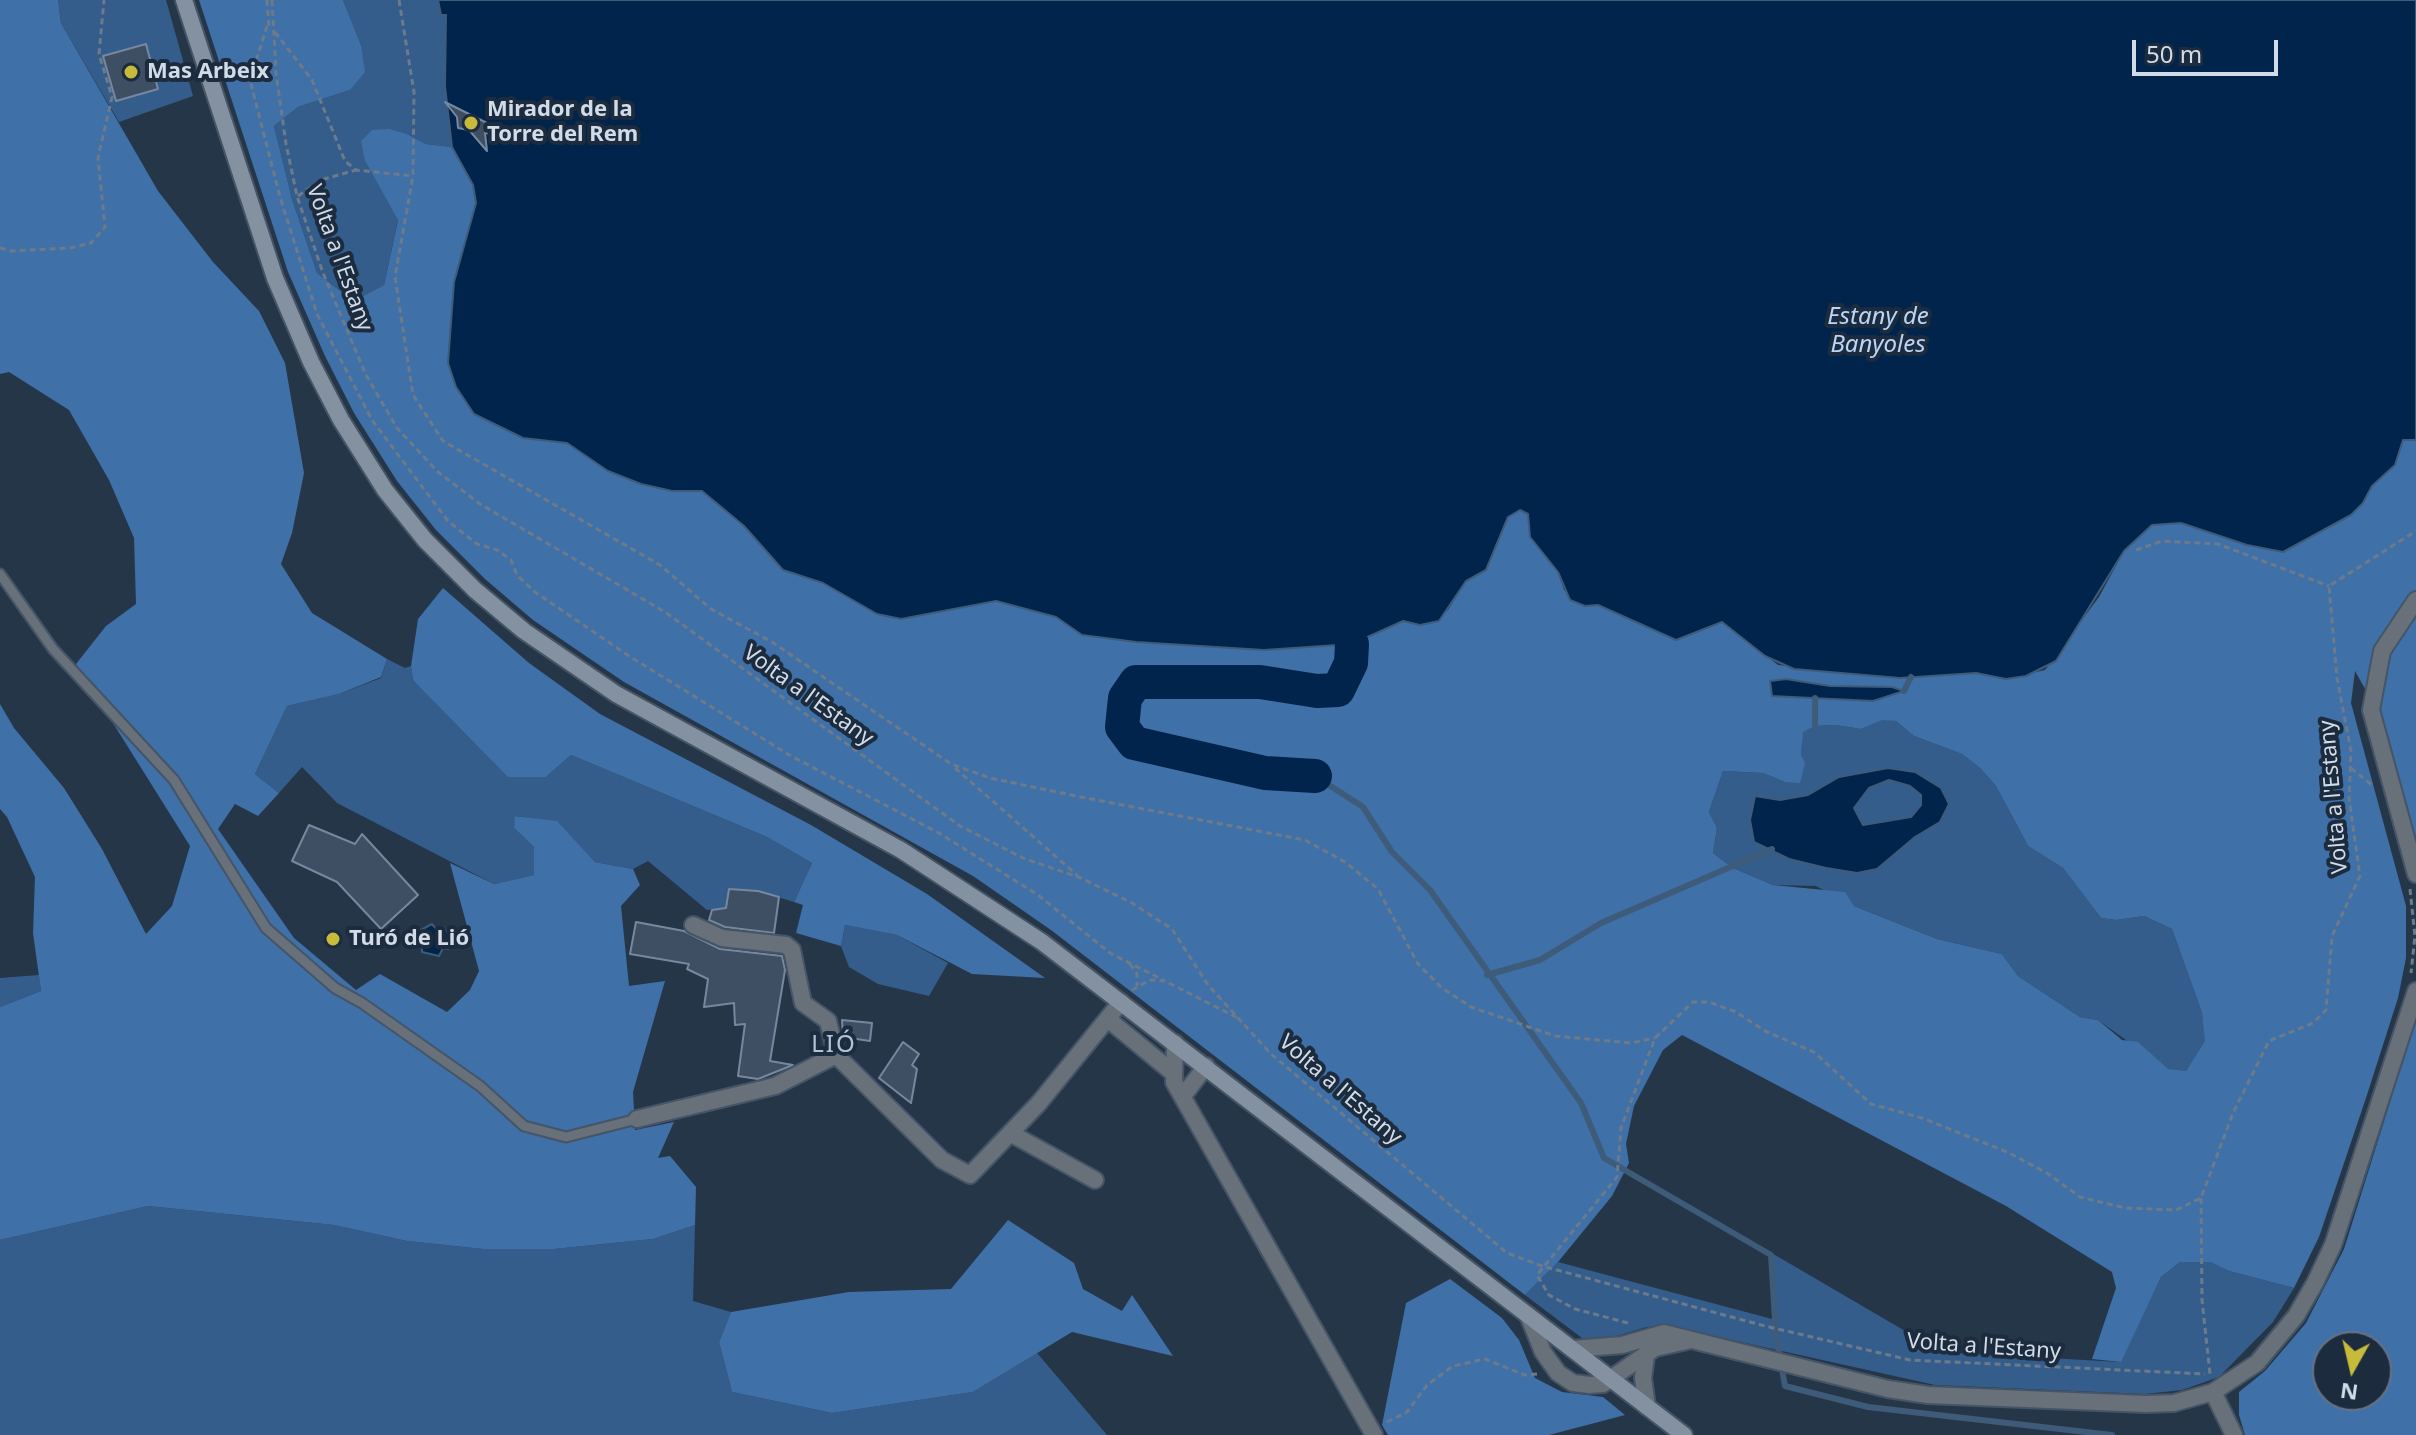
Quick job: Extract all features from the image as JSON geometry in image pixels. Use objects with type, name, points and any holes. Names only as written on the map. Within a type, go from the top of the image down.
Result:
[{"type":"main road","points":[[184,0],[275,278],[311,362],[341,420],[385,490],[425,540],[475,590],[572,666],[952,881],[1042,942],[1684,1435]]},
{"type":"street","points":[[2412,876],[2371,710],[2382,651],[2416,600]]},
{"type":"street","points":[[693,925],[722,938],[786,945],[792,950],[803,1003],[828,1021],[836,1055],[942,1160],[970,1175],[1109,1020],[1121,1002]]},
{"type":"street","points":[[1572,1349],[1622,1345],[1664,1333],[1888,1389],[1928,1395],[2146,1404],[2174,1403],[2213,1392],[2257,1363],[2296,1316],[2315,1283],[2333,1245],[2412,988]]},
{"type":"street","points":[[1109,1020],[1172,1072],[1373,1432]]},
{"type":"street","points":[[1172,1072],[1175,1043]]},
{"type":"street","points":[[637,1119],[775,1086],[836,1055]]},
{"type":"street","points":[[1183,1096],[1206,1066]]},
{"type":"street","points":[[1010,1133],[1095,1180]]},
{"type":"street","points":[[1528,1315],[1543,1352],[1558,1373],[1573,1383],[1589,1385],[1611,1379],[1655,1348],[1693,1340]]},
{"type":"street","points":[[1611,1379],[1622,1345]]},
{"type":"street","points":[[1646,1356],[1643,1378],[1647,1407]]},
{"type":"street","points":[[2213,1392],[2234,1435]]},
{"type":"lane","points":[[0,574],[53,649],[174,780],[266,928],[335,988],[362,1003],[480,1086],[524,1126],[566,1137],[637,1119]]},
{"type":"path","points":[[0,248],[12,251],[70,248],[91,243],[105,227],[106,206],[98,158],[112,97],[99,54],[104,0]]},
{"type":"path","points":[[269,0],[267,26],[250,80],[288,223],[317,314],[372,420],[448,521],[477,544],[497,550],[511,560],[517,575],[535,592],[629,656],[791,756],[939,833],[1038,895],[1110,953],[1240,1019]]},
{"type":"path","name":"Volta a l'Estany","points":[[269,0],[284,130],[297,196],[323,273],[366,375],[397,428],[438,472],[480,504],[665,612],[960,826],[1023,858],[1081,878],[1132,903],[1172,929],[1208,985],[1271,1054],[1507,1253],[1542,1266],[1765,1326],[1910,1360],[2210,1374],[2202,1300],[2201,1198],[2233,1113],[2269,1041],[2313,1023],[2326,1010],[2332,936],[2360,876],[2349,798],[2351,751],[2337,678],[2329,586]]},
{"type":"path","name":"Volta a l'Estany","points":[[399,0],[414,92],[413,176],[395,277],[413,395],[443,441],[660,565],[711,609],[772,642],[951,764],[990,778],[1305,840],[1345,862],[1378,889],[1418,964],[1442,988],[1471,1007],[1555,1036],[1631,1043],[1655,1038]]},
{"type":"path","points":[[267,26],[312,80],[345,161],[356,170]]},
{"type":"path","points":[[297,196],[321,180],[356,170],[413,176]]},
{"type":"path","points":[[2136,550],[2162,541],[2218,544],[2329,586],[2416,531]]},
{"type":"path","points":[[951,764],[1081,878]]},
{"type":"path","points":[[2412,876],[2415,936],[2412,988]]},
{"type":"path","points":[[1130,964],[1137,974],[1137,986],[1150,980],[1165,981]]},
{"type":"path","points":[[1664,1333],[1575,1309],[1542,1287],[1537,1275],[1617,1177],[1621,1128],[1655,1038],[1693,1002],[1709,1002],[1814,1052],[1871,1104],[1922,1118],[2007,1152],[2047,1173],[2080,1197],[2125,1208],[2176,1210],[2201,1198]]},
{"type":"path","points":[[1373,1432],[1407,1412],[1427,1385],[1453,1366],[1485,1359],[1525,1375],[1558,1373]]},
{"type":"path","points":[[2210,1374],[2222,1371]]},
{"type":"shaded area","points":[[0,0],[58,0],[61,23],[158,191],[213,262],[259,311],[285,363],[304,473],[292,533],[281,564],[312,613],[387,659],[381,677],[339,694],[287,706],[255,774],[279,793],[258,816],[235,804],[218,829],[294,938],[356,990],[380,974],[447,1012],[470,990],[479,971],[450,863],[494,884],[534,875],[534,847],[514,828],[515,816],[557,821],[595,862],[633,869],[640,885],[621,906],[629,986],[665,981],[633,1092],[635,1130],[674,1122],[658,1158],[670,1156],[696,1187],[695,1225],[653,1239],[554,1249],[483,1249],[407,1241],[334,1225],[148,1206],[0,1240],[0,1007],[41,991],[33,933],[35,877],[7,817],[0,809],[0,704],[14,728],[64,788],[102,849],[146,934],[172,906],[190,846],[76,664],[106,626],[136,604],[134,538],[109,480],[69,410],[9,372],[0,374]]},
{"type":"shaded area","points":[[58,0],[166,0],[193,96],[119,122],[61,23]]},
{"type":"shaded area","points":[[199,0],[343,0],[361,45],[365,72],[350,90],[298,107],[274,126],[292,199],[317,273],[343,293],[359,298],[384,285],[398,220],[365,161],[361,141],[372,130],[389,129],[426,144],[452,147],[473,185],[476,203],[454,282],[448,363],[474,414],[523,438],[567,443],[608,471],[641,484],[672,491],[702,491],[744,526],[783,570],[823,583],[877,614],[901,619],[996,600],[1056,617],[1082,635],[1136,642],[1264,650],[1352,644],[1403,621],[1420,625],[1448,610],[1466,581],[1486,570],[1508,517],[1520,510],[1528,514],[1530,537],[1558,572],[1564,590],[1585,606],[1598,605],[1676,640],[1722,622],[1778,665],[1900,678],[1976,673],[2006,679],[2045,670],[2099,597],[2124,551],[2152,525],[2181,523],[2247,545],[2283,552],[2351,515],[2363,503],[2372,486],[2395,465],[2403,440],[2416,440],[2416,840],[2377,710],[2355,671],[2351,703],[2406,906],[2406,958],[2398,998],[2319,1237],[2294,1288],[2229,1271],[2211,1262],[2180,1262],[2161,1277],[2121,1362],[2092,1359],[2116,1288],[2112,1272],[2006,1206],[1682,1035],[1663,1050],[1634,1106],[1626,1144],[1629,1163],[1612,1196],[1558,1262],[1525,1295],[1051,930],[973,876],[624,682],[533,620],[485,579],[436,530],[397,481],[354,413],[288,272]],"holes":[[[1786,679],[1830,686],[1892,687],[1904,691],[1873,701],[1772,696]],[[1882,720],[1896,721],[1914,736],[1962,754],[1980,768],[1996,786],[2028,846],[2063,868],[2101,918],[2116,920],[2144,916],[2172,929],[2202,1013],[2205,1041],[2186,1071],[2168,1069],[2138,1042],[2122,1040],[2098,1020],[2080,1017],[2018,976],[2002,954],[1937,939],[1854,906],[1845,892],[1773,885],[1733,868],[1713,853],[1717,828],[1709,812],[1723,771],[1763,773],[1785,782],[1800,783],[1805,763],[1801,755],[1803,732],[1815,726],[1861,729]]]},
{"type":"shaded area","points":[[343,0],[438,0],[441,14],[450,13],[513,133],[452,147],[426,144],[407,134],[365,161],[398,219],[384,285],[359,298],[343,293],[317,273],[292,199],[274,126],[298,107],[350,90],[361,45]]},
{"type":"shaded area","points":[[443,588],[529,663],[600,714],[811,825],[927,894],[1045,978],[972,974],[897,935],[845,925],[841,946],[796,933],[803,905],[794,902],[812,863],[767,837],[571,755],[546,777],[508,777],[413,680],[411,666],[418,619]]},
{"type":"shaded area","points":[[387,659],[405,668],[411,666],[413,680],[546,777],[571,755],[767,837],[812,863],[794,902],[758,891],[729,889],[726,908],[707,910],[648,861],[633,869],[595,862],[557,822],[516,816],[514,828],[534,847],[534,875],[494,884],[337,803],[302,767],[279,793],[255,774],[287,706],[339,694],[381,678]]},
{"type":"shaded area","points":[[1882,719],[1896,721],[1914,736],[1962,754],[1980,768],[1996,786],[2028,846],[2063,868],[2101,918],[2116,920],[2144,916],[2172,929],[2202,1013],[2206,1040],[2186,1071],[2168,1070],[2098,1020],[2080,1017],[2018,976],[2002,954],[1937,939],[1854,906],[1816,886],[1773,885],[1733,868],[1713,853],[1717,828],[1709,812],[1723,771],[1763,773],[1785,782],[1801,755],[1802,732],[1815,726],[1861,729]]},
{"type":"shaded area","points":[[845,925],[897,935],[948,963],[929,996],[878,984],[849,967],[841,946]]},
{"type":"shaded area","points":[[39,975],[41,991],[0,1007],[0,978]]},
{"type":"shaded area","points":[[2416,1019],[2416,1435],[2245,1435],[2239,1415],[2239,1392],[2265,1371],[2306,1323],[2344,1249]]},
{"type":"shaded area","points":[[148,1206],[334,1225],[407,1241],[483,1249],[554,1249],[653,1239],[695,1225],[693,1301],[731,1312],[719,1342],[732,1392],[832,1413],[973,1392],[1037,1353],[1107,1435],[0,1435],[0,1240]]},
{"type":"shaded area","points":[[1008,1220],[1074,1263],[1083,1289],[1122,1311],[1132,1295],[1173,1356],[1072,1332],[973,1392],[832,1413],[732,1392],[719,1342],[731,1312],[849,1292],[951,1289]]},
{"type":"shaded area","points":[[1770,1252],[1941,1352],[2120,1362],[2161,1277],[2180,1262],[2211,1261],[2229,1271],[2294,1288],[2273,1322],[2219,1377],[2182,1390],[2145,1394],[1935,1385],[1669,1326],[1647,1327],[1600,1341],[1582,1338],[1525,1295],[1558,1262],[1772,1319]]},
{"type":"shaded area","points":[[1450,1279],[1502,1318],[1519,1340],[1535,1378],[1562,1392],[1603,1397],[1625,1415],[1549,1435],[1388,1435],[1382,1425],[1406,1303]]},
{"type":"water","name":"Estany de Banyoles","points":[[438,0],[2416,0],[2416,440],[2403,440],[2395,465],[2372,486],[2363,503],[2351,515],[2283,552],[2247,545],[2181,523],[2152,525],[2124,551],[2056,661],[2026,676],[2006,679],[1976,673],[1900,678],[1794,669],[1765,656],[1722,622],[1676,640],[1598,605],[1585,606],[1570,600],[1558,572],[1530,537],[1528,514],[1520,510],[1508,517],[1486,570],[1466,581],[1439,621],[1420,625],[1403,621],[1352,644],[1264,650],[1136,642],[1082,635],[1056,617],[996,601],[901,619],[877,614],[823,583],[783,570],[744,526],[702,491],[672,491],[641,484],[608,471],[567,443],[523,438],[474,414],[456,387],[448,363],[454,282],[476,203],[473,185],[452,147],[445,86],[446,15],[441,15]]},
{"type":"water","points":[[1786,679],[1830,686],[1892,687],[1904,691],[1873,701],[1772,696],[1770,681]]},
{"type":"water","points":[[1888,768],[1915,772],[1941,788],[1949,804],[1940,822],[1915,837],[1877,869],[1857,873],[1789,859],[1754,842],[1750,820],[1755,796],[1780,800],[1808,795],[1839,777]],"holes":[[[1889,780],[1910,786],[1921,795],[1921,805],[1911,817],[1863,825],[1854,808],[1869,788]]]},
{"type":"water","points":[[432,924],[437,930],[444,927],[450,937],[448,949],[443,948],[439,956],[422,952],[422,942],[418,939],[421,930]]},
{"type":"building","name":"Mas Arbeix","points":[[146,44],[158,89],[116,101],[103,56]]},
{"type":"building","points":[[445,102],[505,132],[504,136],[485,133],[487,151],[469,130],[458,128],[457,117]]},
{"type":"building","points":[[309,825],[355,844],[362,834],[418,895],[381,929],[337,882],[292,861]]},
{"type":"building","points":[[729,889],[758,891],[779,897],[774,933],[725,927],[709,920],[712,910],[726,908]]},
{"type":"building","points":[[636,922],[684,931],[720,949],[782,956],[785,970],[770,1061],[793,1065],[758,1079],[738,1076],[745,1024],[735,1025],[734,1003],[704,1007],[708,979],[687,969],[689,964],[630,954]]},
{"type":"building","points":[[842,1020],[872,1023],[870,1041],[843,1037]]},
{"type":"building","points":[[903,1042],[919,1054],[912,1065],[917,1069],[911,1103],[879,1078]]},
{"type":"waterway","points":[[1315,776],[1265,773],[1134,743],[1122,727],[1125,698],[1136,682],[1260,682],[1317,691],[1338,690],[1351,663],[1352,644]]},
{"type":"waterway","points":[[1904,691],[1911,677]]},
{"type":"waterway","points":[[1815,698],[1815,726]]},
{"type":"waterway","points":[[1315,776],[1363,807],[1392,852],[1430,890],[1581,1103],[1604,1158],[1771,1255],[1776,1336],[1785,1386],[1868,1407],[2112,1435]]},
{"type":"waterway","points":[[1487,975],[1540,960],[1601,923],[1772,849]]},
{"type":"place","name":"Mas Arbeix","points":[[131,72]]},
{"type":"place","name":"Mirador de la Torre del Rem","points":[[471,123]]},
{"type":"place","name":"Turó de Lió","points":[[333,939]]},
{"type":"district","name":"LIÓ","points":[[834,1045]]}]
